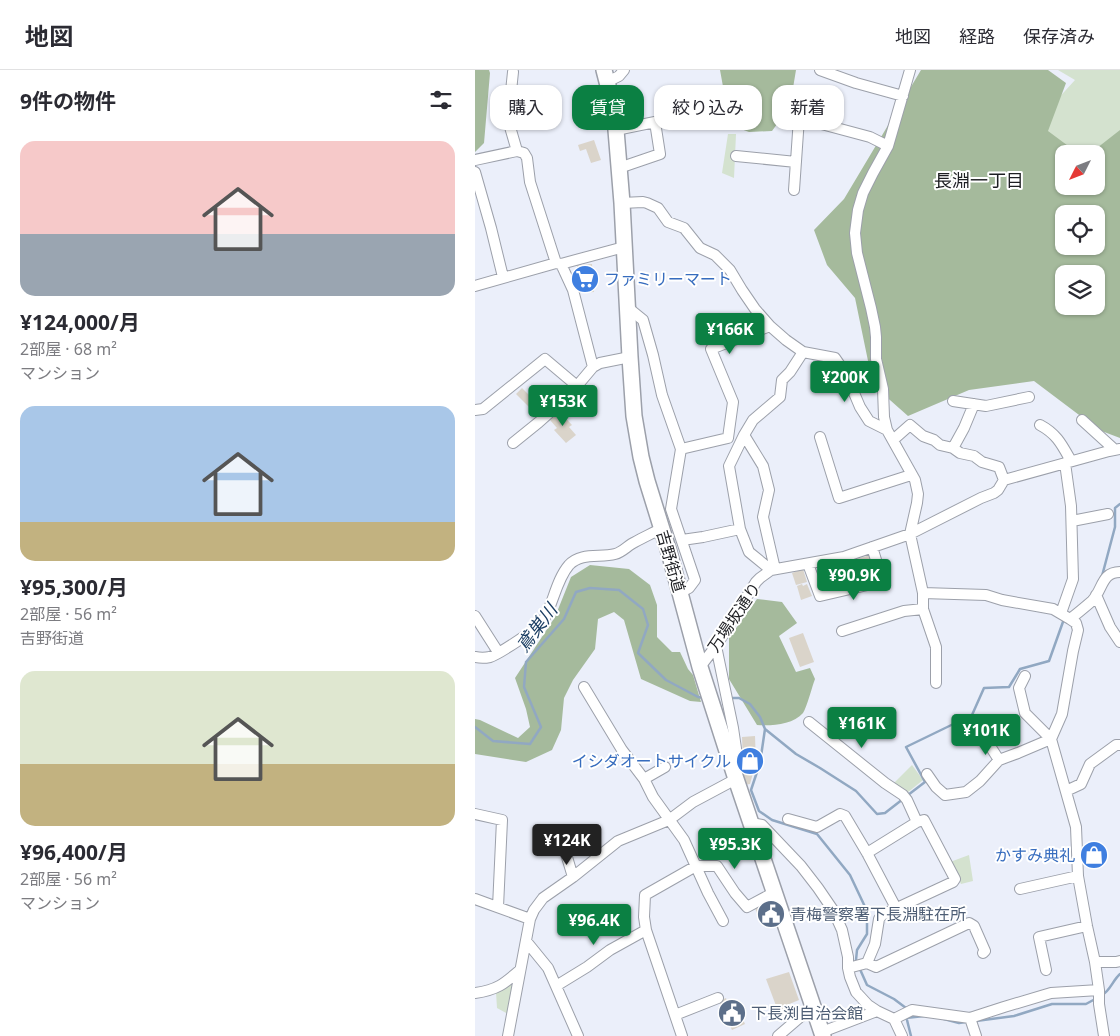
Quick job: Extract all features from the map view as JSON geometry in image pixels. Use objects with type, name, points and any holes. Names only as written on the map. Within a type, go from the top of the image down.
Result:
[{"type":"highway","name":"吉野街道","points":[[616,130],[634,416],[641,457],[681,592],[700,667],[717,701],[735,777],[823,1034]]},
{"type":"street","points":[[606,76],[619,76],[624,70]]},
{"type":"street","points":[[820,70],[856,84],[903,96]]},
{"type":"street","points":[[910,70],[888,146],[863,193],[858,210],[855,233],[857,253],[875,327],[876,359],[883,389],[884,417],[887,430],[915,480],[918,494],[910,534],[923,593],[923,608],[936,648],[937,683]]},
{"type":"street","points":[[513,72],[508,120],[517,151]]},
{"type":"street","points":[[795,190],[799,118],[870,137],[888,146]]},
{"type":"street","points":[[619,168],[660,154],[655,122],[644,124]]},
{"type":"street","points":[[475,160],[517,151],[524,153],[527,158],[530,182],[558,264],[573,290],[593,367]]},
{"type":"street","points":[[736,156],[796,162]]},
{"type":"street","points":[[475,172],[503,277]]},
{"type":"street","points":[[622,203],[647,203],[657,208],[668,222],[684,228],[701,248],[715,255],[730,270],[742,290],[770,326],[786,340],[803,352],[835,358],[846,374],[860,407],[869,421],[887,430]]},
{"type":"street","points":[[475,286],[624,246]]},
{"type":"street","points":[[627,307],[643,320],[662,396],[681,449],[671,509],[695,580],[689,588],[681,592]]},
{"type":"street","points":[[728,438],[733,402],[711,349],[770,326]]},
{"type":"street","points":[[803,352],[790,372],[782,380],[780,397],[753,420],[729,466],[740,529],[749,552],[773,570],[844,556],[910,534],[994,493],[1005,480],[1117,449]]},
{"type":"street","points":[[513,443],[547,416],[575,390],[593,367],[600,362],[630,357]]},
{"type":"street","points":[[475,410],[483,409],[545,359],[577,386]]},
{"type":"street","points":[[953,401],[986,406],[1029,397]]},
{"type":"street","points":[[953,448],[974,404]]},
{"type":"street","points":[[1082,420],[1117,449]]},
{"type":"street","points":[[893,440],[910,425],[923,436],[934,440],[940,446],[953,448],[960,453],[973,456],[982,462],[999,467],[1005,480]]},
{"type":"street","points":[[1040,425],[1059,439],[1068,462],[1073,578],[1064,615]]},
{"type":"street","points":[[681,449],[744,435]]},
{"type":"street","points":[[744,435],[763,466],[769,490],[763,517],[773,570]]},
{"type":"street","points":[[820,437],[839,498],[911,475]]},
{"type":"street","points":[[1072,521],[1108,514]]},
{"type":"street","points":[[475,657],[491,657],[534,630],[543,622],[569,565],[584,557],[619,553],[633,542],[662,528]]},
{"type":"street","points":[[682,540],[703,538],[740,529]]},
{"type":"street","points":[[808,564],[821,596],[876,583],[881,576],[872,547]]},
{"type":"street","name":"万場坂通り","points":[[700,667],[756,582],[773,570]]},
{"type":"street","points":[[1064,615],[1093,600],[1104,580],[1113,572],[1120,572]]},
{"type":"street","points":[[923,593],[985,595],[1053,610],[1076,623],[1078,630],[1062,714],[1051,739],[1018,754],[999,760],[980,781],[966,792],[945,796],[927,774]]},
{"type":"street","points":[[1096,595],[1110,626],[1120,642]]},
{"type":"street","points":[[842,630],[904,611],[923,608]]},
{"type":"street","points":[[475,616],[498,652]]},
{"type":"street","points":[[715,646],[725,692],[717,701]]},
{"type":"street","points":[[1025,676],[1019,688],[1025,713],[1051,739],[1077,826],[1078,876],[1095,962],[1104,1036]]},
{"type":"street","points":[[584,687],[622,750],[644,779],[653,797],[684,840],[723,921]]},
{"type":"street","points":[[809,722],[905,798],[917,822]]},
{"type":"street","points":[[981,732],[999,760]]},
{"type":"street","points":[[1066,791],[1081,784],[1090,764],[1116,744],[1120,744]]},
{"type":"street","points":[[644,779],[665,767]]},
{"type":"street","points":[[508,1036],[529,919],[543,898],[618,841],[669,820],[693,802],[735,777]]},
{"type":"street","points":[[475,814],[502,820],[498,907]]},
{"type":"street","points":[[788,819],[817,827],[840,814],[845,816],[897,908]]},
{"type":"street","points":[[865,964],[875,944],[879,919],[882,915],[953,882],[955,879],[924,820],[917,822],[867,853]]},
{"type":"street","points":[[751,823],[762,825],[801,866],[833,910],[842,930],[850,967],[850,977],[856,992],[868,1005],[877,1011],[897,1018],[911,1011],[921,1011],[954,1017],[972,1025],[1004,1007],[1051,993],[1099,990]]},
{"type":"street","points":[[560,834],[573,877]]},
{"type":"street","points":[[682,1036],[646,930],[643,917],[645,895],[696,866],[717,866],[747,907],[775,892]]},
{"type":"street","points":[[1020,889],[1078,876]]},
{"type":"street","points":[[475,899],[529,919]]},
{"type":"street","points":[[850,967],[865,964],[876,967],[969,923],[974,926],[985,952],[983,953]]},
{"type":"street","points":[[1046,970],[1039,937],[1087,926]]},
{"type":"street","points":[[556,986],[587,968],[610,950],[646,930]]},
{"type":"street","points":[[526,941],[547,968],[579,1036]]},
{"type":"street","points":[[1095,962],[1120,961]]},
{"type":"street","points":[[475,993],[495,989],[520,970]]},
{"type":"street","points":[[675,1015],[718,998]]},
{"type":"street","points":[[778,1036],[813,1006]]},
{"type":"street","points":[[823,1034],[877,1011]]},
{"type":"street","points":[[897,1018],[902,1036]]},
{"type":"green space","points":[[475,70],[489,70],[490,73],[484,143],[475,152]]},
{"type":"green space","points":[[720,70],[796,70],[794,85],[772,85],[772,131],[749,132],[744,130],[762,130],[762,85],[723,85]]},
{"type":"green space","points":[[921,70],[1048,70],[1066,83],[1048,131],[1067,145],[1055,145],[1055,195],[1105,195],[1105,145],[1101,145],[1120,130],[1120,438],[1099,430],[1034,381],[969,390],[908,416],[873,385],[855,298],[827,265],[814,230],[844,199]]},
{"type":"green space","points":[[1058,70],[1120,70],[1120,135],[1105,147],[1105,145],[1060,145],[1041,136],[1044,114],[1075,80]]},
{"type":"green space","points":[[728,134],[736,134],[734,178],[722,173]]},
{"type":"green space","points":[[590,565],[629,569],[650,585],[657,605],[657,637],[672,652],[680,652],[693,675],[701,702],[690,701],[641,679],[624,620],[614,612],[598,619],[595,649],[573,680],[564,698],[561,730],[552,750],[526,762],[475,754],[475,719],[518,738],[530,727],[515,678],[555,617],[571,577]]},
{"type":"green space","points":[[757,599],[782,602],[797,623],[779,636],[796,672],[810,668],[815,679],[803,713],[794,720],[781,724],[757,725],[729,679],[729,638]]},
{"type":"green space","points":[[912,765],[923,780],[907,793],[894,783]]},
{"type":"green space","points":[[969,855],[973,881],[961,884],[950,862]]},
{"type":"green space","points":[[516,980],[508,1014],[497,1008],[496,992]]},
{"type":"building","points":[[594,140],[601,160],[591,163],[586,149],[580,151],[578,145]]},
{"type":"building","name":"ファミリーマート","points":[[592,264],[594,292],[578,293],[577,265]]},
{"type":"building","points":[[522,388],[529,395],[533,391],[543,401],[533,411],[516,394]]},
{"type":"building","points":[[560,412],[572,425],[569,427],[576,435],[566,443],[554,430],[557,428],[550,420]]},
{"type":"building","points":[[870,555],[873,566],[858,569],[856,559]]},
{"type":"building","points":[[852,560],[854,568],[833,573],[831,565]]},
{"type":"building","points":[[803,569],[807,582],[796,585],[792,573]]},
{"type":"building","points":[[802,584],[803,586],[807,584],[812,596],[801,600],[797,586]]},
{"type":"building","points":[[803,633],[814,662],[800,667],[789,638]]},
{"type":"building","points":[[755,736],[756,762],[750,784],[744,785],[742,737]]},
{"type":"building","points":[[1101,849],[1103,861],[1095,862],[1095,859],[1084,860],[1083,851]]},
{"type":"building","points":[[769,903],[774,916],[760,921],[755,908]]},
{"type":"building","points":[[789,972],[799,1000],[778,1011],[766,979]]},
{"type":"building","name":"下長渕自治会館","points":[[726,998],[728,1003],[734,1000],[745,1024],[732,1030],[719,1001]]},
{"type":"waterway","points":[[1102,576],[1115,527],[1115,508],[1120,504]]},
{"type":"waterway","name":"鳶巣川","points":[[475,727],[493,741],[530,744],[541,727],[524,687],[526,662],[564,619],[576,592],[590,588],[619,590],[643,609],[648,625],[638,653],[666,680],[698,697],[704,698]]},
{"type":"waterway","points":[[908,795],[925,782],[906,747],[972,715],[984,688],[1009,687],[1020,669],[1049,661],[1064,619]]},
{"type":"waterway","points":[[729,698],[739,698],[750,704],[760,717],[765,729],[796,754],[856,791],[877,814],[885,813],[903,799]]},
{"type":"waterway","points":[[765,729],[760,763],[751,790],[759,811],[772,820],[817,834],[850,875],[867,911],[867,934],[857,950],[857,962]]},
{"type":"waterway","points":[[859,967],[867,985],[894,999],[906,1010]]},
{"type":"waterway","points":[[1102,995],[1120,974]]},
{"type":"waterway","points":[[976,1021],[1014,1016],[1052,1004],[1086,1004],[1097,998]]},
{"type":"waterway","points":[[906,1016],[911,1036]]},
{"type":"waterway","points":[[906,1018],[924,1016]]},
{"type":"waterway","points":[[944,1019],[959,1023],[966,1022]]},
{"type":"place","name":"ファミリーマート","points":[[585,279]]},
{"type":"place","name":"イシダオートサイクル","points":[[750,761]]},
{"type":"place","name":"かすみ典礼","points":[[1094,855]]},
{"type":"place","name":"青梅警察署下長淵駐在所","points":[[771,914]]},
{"type":"place","name":"下長渕自治会館","points":[[732,1013]]},
{"type":"district","name":"長淵一丁目","points":[[979,181]]}]
